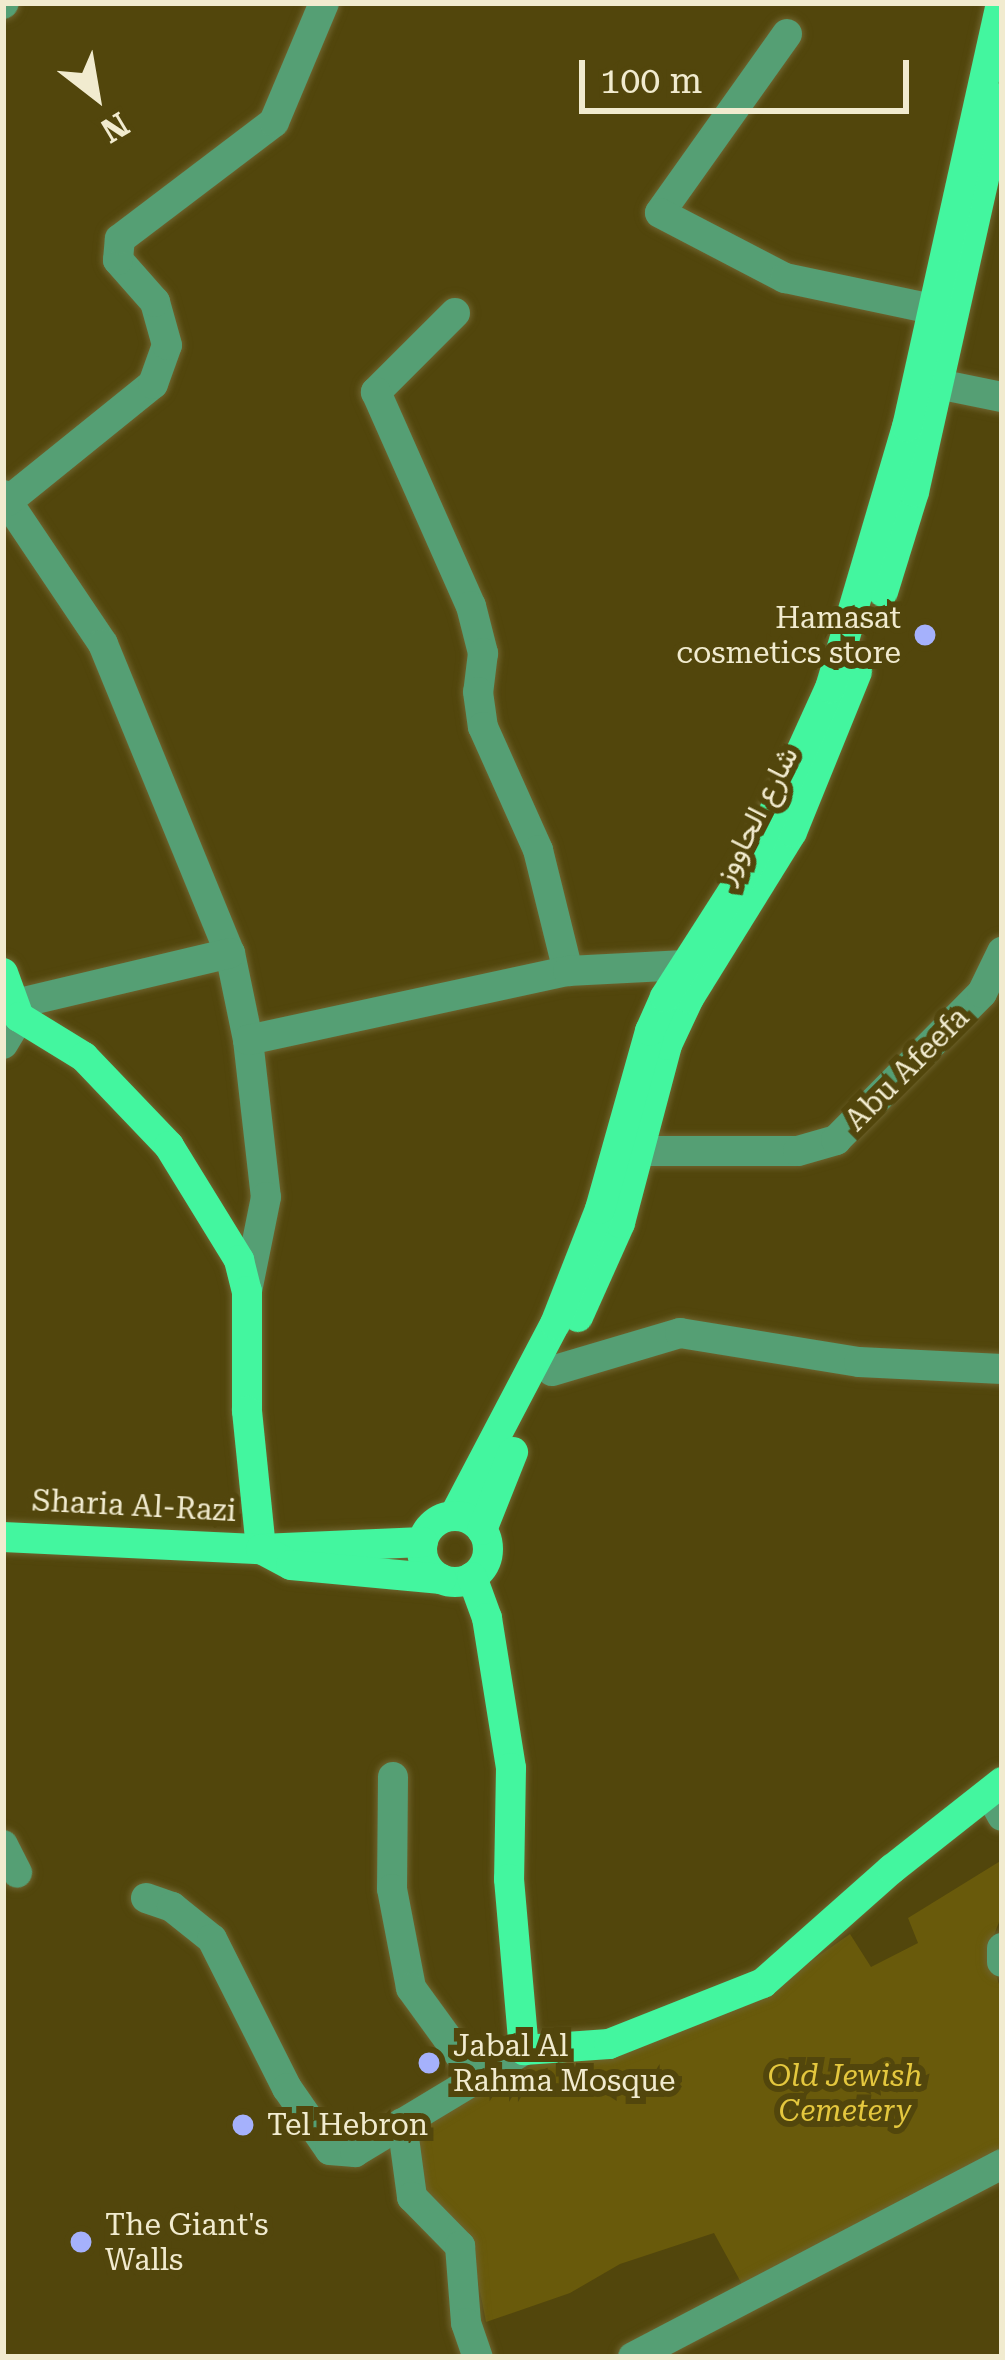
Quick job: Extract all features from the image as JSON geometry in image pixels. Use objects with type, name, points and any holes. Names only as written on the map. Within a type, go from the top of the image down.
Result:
[{"type":"main road","points":[[468,1523],[601,1209],[650,1031],[685,965],[750,864],[830,688],[865,584],[1001,3]]},
{"type":"main road","name":"شارع الحاووز","points":[[468,1523],[496,1482],[552,1372],[620,1223],[667,1045],[689,998],[754,899],[832,746],[914,492],[1002,98]]},
{"type":"main road","points":[[3,973],[12,1022],[84,1057],[169,1146],[226,1234],[247,1291],[247,1411],[261,1549]]},
{"type":"main road","points":[[468,1523],[434,1524],[423,1542],[426,1564],[457,1578],[488,1618],[511,1768],[509,1879],[524,2050],[609,2044],[763,1983],[892,1869],[998,1797]]},
{"type":"main road","points":[[457,1578],[488,1550],[468,1523]]},
{"type":"main road","name":"Sharia Al-Razi","points":[[3,1537],[261,1549],[423,1542]]},
{"type":"main road","name":"Sharia Al-Razi","points":[[261,1549],[290,1564],[457,1578]]},
{"type":"street","points":[[247,1291],[266,1197],[248,1040],[230,953],[103,644],[6,498],[153,384],[167,345],[155,302],[118,260],[120,239],[274,122],[324,3]]},
{"type":"street","points":[[787,34],[660,213],[785,278],[932,309]]},
{"type":"street","points":[[455,313],[376,392],[471,607],[483,653],[478,692],[483,727],[538,850],[568,971]]},
{"type":"street","points":[[938,384],[1002,397]]},
{"type":"street","name":"Abu Afeefa","points":[[642,1151],[824,1147],[845,1133],[992,995],[1002,952]]},
{"type":"street","points":[[12,1022],[230,953]]},
{"type":"street","points":[[248,1040],[568,971],[685,965]]},
{"type":"street","points":[[552,1372],[680,1333],[859,1362],[1002,1369]]},
{"type":"street","points":[[393,1778],[392,1889],[412,1988],[475,2076]]},
{"type":"street","points":[[146,1898],[172,1907],[212,1939],[287,2088],[330,2150],[356,2152],[524,2050]]},
{"type":"street","points":[[1002,1948],[1002,1962]]},
{"type":"street","points":[[402,2122],[412,2197],[460,2246],[466,2323],[478,2357]]},
{"type":"street","points":[[633,2357],[1002,2164]]},
{"type":"green space","name":"Old Jewish Cemetery","points":[[1002,1860],[1002,1914],[988,1951],[1002,1993],[1002,2156],[743,2286],[714,2233],[620,2264],[570,2293],[486,2322],[476,2271],[421,2192],[418,2127],[539,2062],[624,2051],[748,2005],[850,1934],[871,1967],[918,1943],[908,1918]]},
{"type":"place","name":"Hamasat cosmetics store","points":[[925,635]]},
{"type":"place","name":"Jabal Al Rahma Mosque","points":[[429,2063]]},
{"type":"place","name":"Tel Hebron","points":[[243,2125]]},
{"type":"place","name":"The Giant's Walls","points":[[81,2242]]}]
